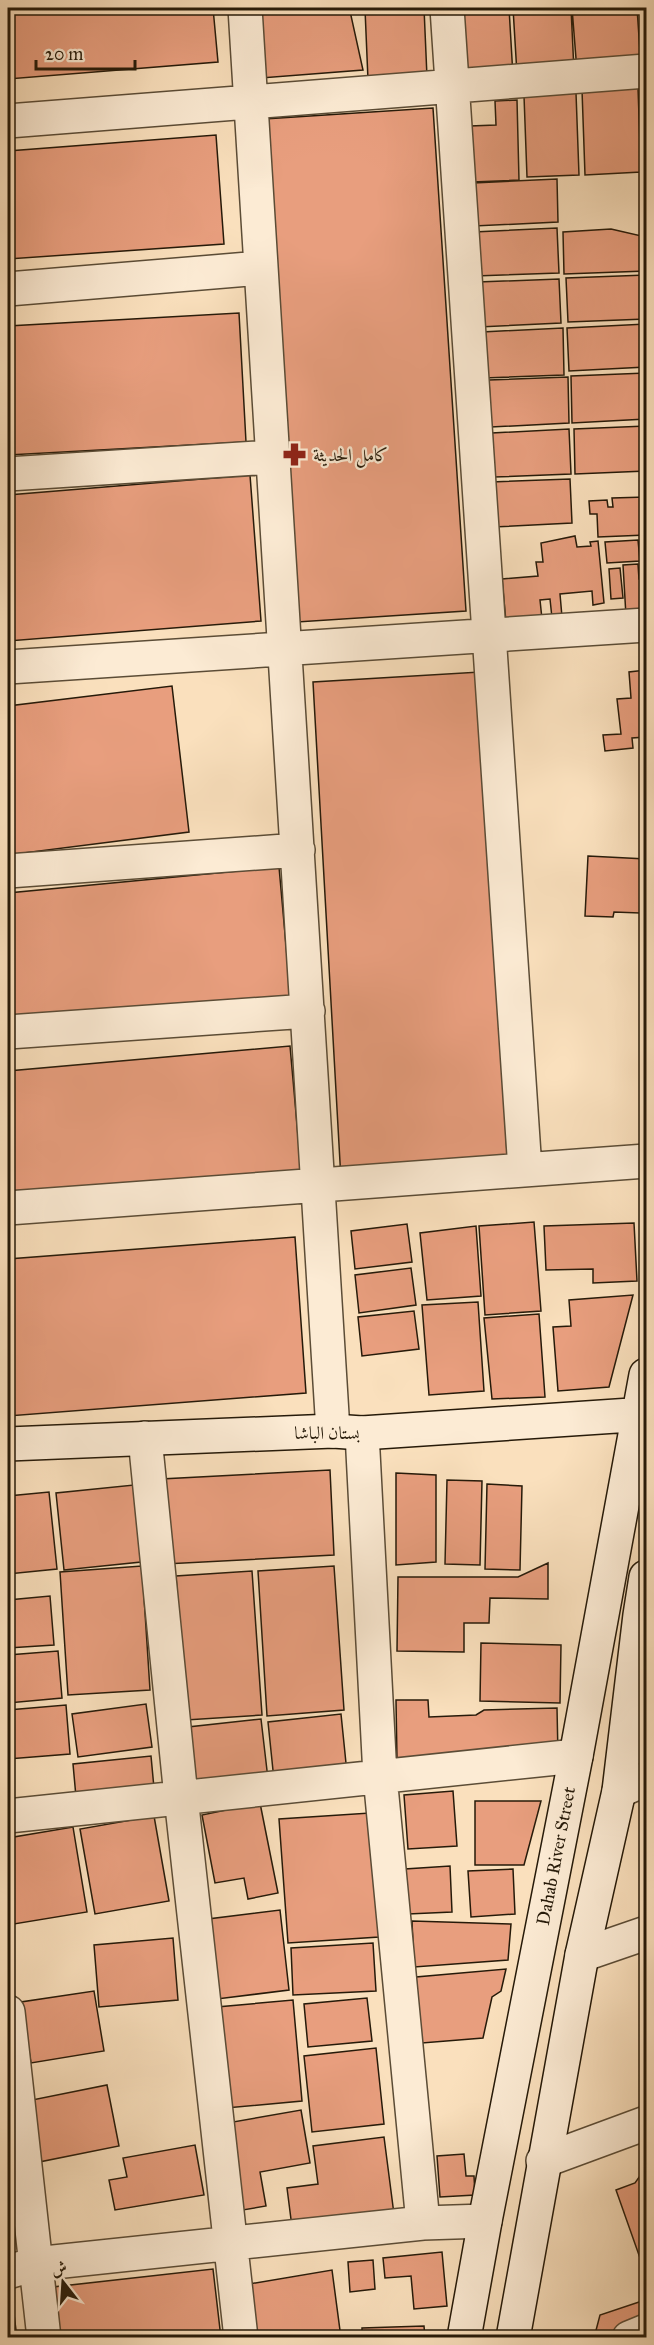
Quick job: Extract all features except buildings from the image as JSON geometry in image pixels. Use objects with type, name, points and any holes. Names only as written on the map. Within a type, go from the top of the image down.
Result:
[{"type":"street","points":[[244,8],[319,1185],[348,1432],[423,2223]]},
{"type":"street","points":[[447,8],[525,1170]]},
{"type":"street","points":[[8,121],[646,71]]},
{"type":"street","points":[[8,289],[261,268]]},
{"type":"street","points":[[8,474],[273,457]]},
{"type":"street","points":[[8,667],[646,625]]},
{"type":"street","points":[[8,871],[298,850]]},
{"type":"street","points":[[8,1032],[308,1011]]},
{"type":"street","points":[[8,1208],[646,1161]]},
{"type":"street","name":"Dahab River Street","points":[[464,2337],[642,1415],[646,1375]]},
{"type":"street","name":"بستان الباشا","points":[[8,1444],[348,1432],[642,1415]]},
{"type":"street","points":[[145,1438],[181,1797],[241,2337]]},
{"type":"street","points":[[513,2337],[582,1955],[633,1785],[646,1577]]},
{"type":"street","points":[[8,1816],[576,1756]]},
{"type":"street","points":[[582,1955],[646,1933]]},
{"type":"street","points":[[8,2012],[21,2268],[44,2337]]},
{"type":"street","points":[[543,2161],[646,2123]]},
{"type":"street","points":[[21,2268],[423,2223],[485,2221]]},
{"type":"street","points":[[629,2337],[646,2331]]},
{"type":"place","name":"كامل الحديثة","points":[[295,455]]}]
